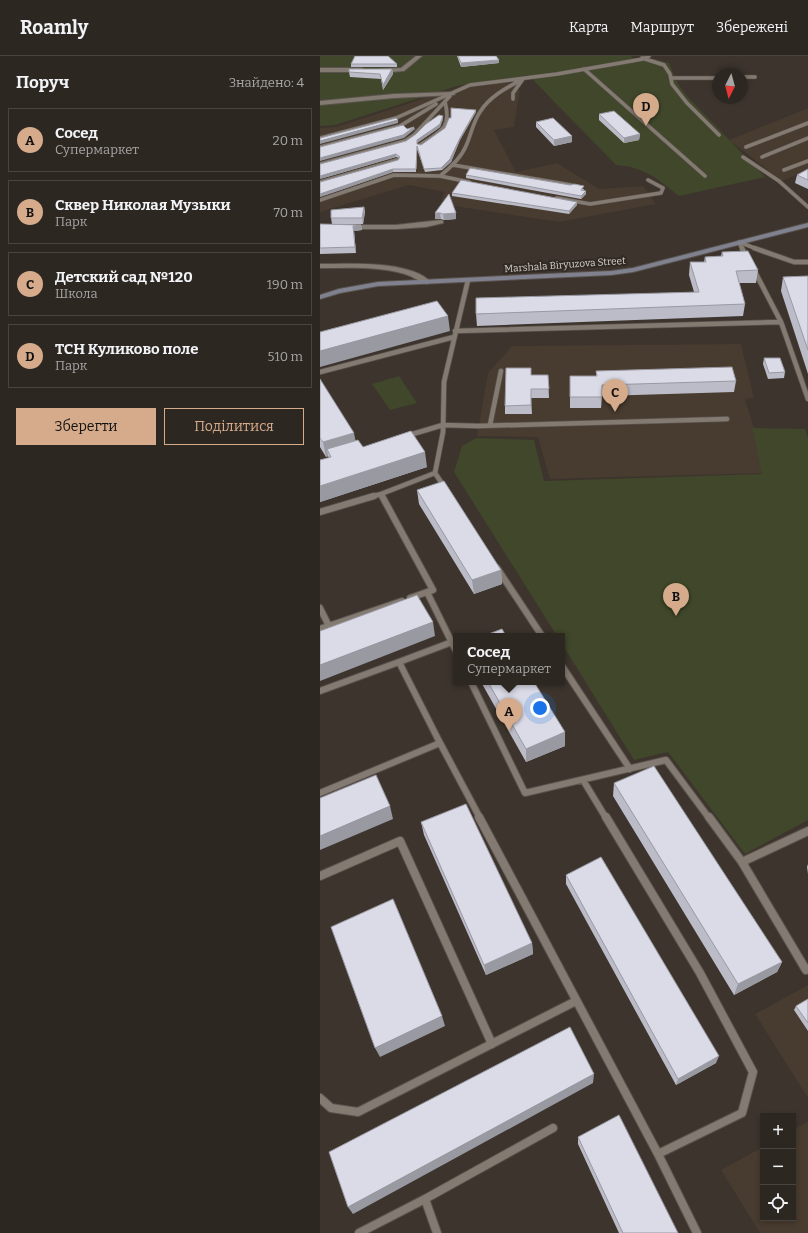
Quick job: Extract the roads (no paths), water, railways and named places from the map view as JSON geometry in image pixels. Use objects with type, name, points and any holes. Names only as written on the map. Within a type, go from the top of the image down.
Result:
[{"type":"main road","name":"Marshala Biryuzova Street","points":[[320,297],[358,287],[427,282],[612,274],[633,270],[808,225]]},
{"type":"street","points":[[320,70],[397,71],[406,68],[419,56]]},
{"type":"street","points":[[320,103],[394,96],[452,94]]},
{"type":"street","points":[[320,227],[398,228],[420,227],[441,222]]},
{"type":"street","points":[[320,266],[400,270],[418,276],[427,282]]},
{"type":"lane","points":[[640,56],[644,59],[664,65],[670,74],[672,84],[687,103],[719,135]]},
{"type":"lane","points":[[320,138],[396,118],[470,85],[584,69],[644,59],[649,56]]},
{"type":"lane","points":[[584,69],[705,176]]},
{"type":"lane","points":[[748,77],[755,76]]},
{"type":"lane","points":[[513,100],[513,93],[524,78]]},
{"type":"lane","points":[[440,176],[453,165],[465,147],[471,130],[483,107],[496,96],[524,78]]},
{"type":"lane","points":[[671,78],[712,78]]},
{"type":"lane","points":[[320,164],[405,141],[414,134],[452,94]]},
{"type":"lane","points":[[320,147],[400,126],[452,94]]},
{"type":"lane","points":[[420,145],[439,132],[446,124],[448,116],[445,102]]},
{"type":"lane","points":[[746,146],[808,123]]},
{"type":"lane","points":[[762,156],[808,138]]},
{"type":"lane","points":[[743,157],[779,180],[808,207]]},
{"type":"lane","points":[[320,182],[397,160]]},
{"type":"lane","points":[[784,170],[808,161]]},
{"type":"lane","points":[[453,165],[571,185]]},
{"type":"lane","points":[[320,200],[394,175],[440,176],[474,184]]},
{"type":"lane","points":[[551,197],[590,204],[661,193],[663,188],[648,180]]},
{"type":"lane","points":[[739,242],[794,262],[808,262]]},
{"type":"lane","points":[[739,242],[781,322],[808,399]]},
{"type":"lane","points":[[448,492],[435,473],[443,425],[444,382],[455,330],[468,280]]},
{"type":"lane","points":[[455,330],[781,322]]},
{"type":"lane","points":[[320,372],[454,337]]},
{"type":"lane","points":[[490,426],[501,371]]},
{"type":"lane","points":[[400,438],[443,425],[490,426],[728,419]]},
{"type":"lane","points":[[320,512],[381,494],[435,473]]},
{"type":"lane","points":[[320,630],[433,590],[381,494]]},
{"type":"lane","points":[[494,563],[540,633]]},
{"type":"lane","points":[[320,691],[452,642],[428,592]]},
{"type":"lane","points":[[320,608],[329,626]]},
{"type":"lane","points":[[399,662],[440,743],[658,1154],[698,1233]]},
{"type":"lane","points":[[565,671],[630,769]]},
{"type":"lane","points":[[472,685],[525,793],[666,760],[742,862],[806,970],[808,969]]},
{"type":"lane","points":[[320,793],[440,743]]},
{"type":"lane","points":[[583,780],[700,973],[753,1072],[742,1113],[658,1154]]},
{"type":"lane","points":[[742,862],[808,830]]},
{"type":"lane","points":[[320,876],[400,841],[492,1044]]},
{"type":"lane","points":[[320,1098],[331,1108],[358,1112],[576,1001]]},
{"type":"lane","points":[[359,1233],[425,1199],[553,1128]]},
{"type":"lane","points":[[425,1199],[437,1233]]},
{"type":"place","name":"ТСН Куликово поле","points":[[646,126]]},
{"type":"place","name":"Детский сад №120","points":[[615,412]]},
{"type":"place","name":"Сквер Николая Музыки","points":[[676,616]]},
{"type":"place","name":"Сосед","points":[[509,731]]}]
